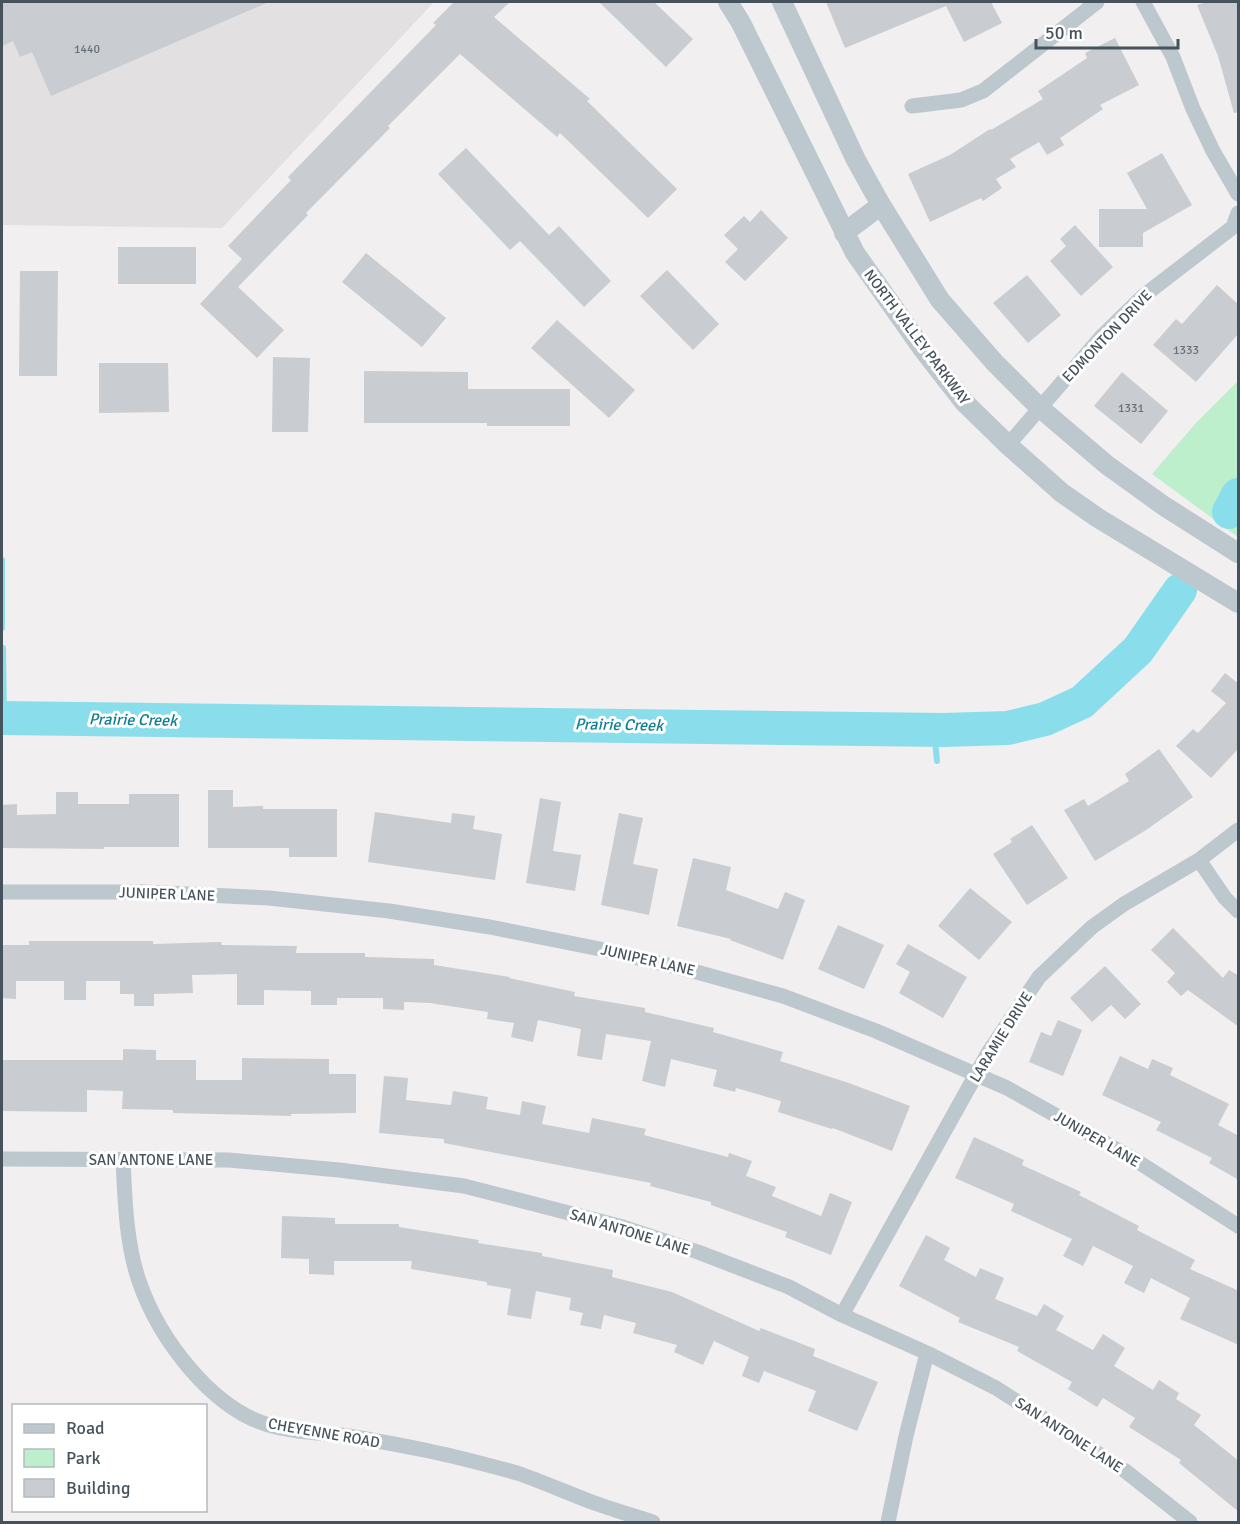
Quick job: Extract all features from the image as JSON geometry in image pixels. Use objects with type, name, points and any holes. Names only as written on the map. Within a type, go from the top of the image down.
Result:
[{"type":"street","name":"NORTH VALLEY PARKWAY","points":[[728,2],[741,23],[855,253],[922,348],[964,402],[1062,493],[1098,518],[1239,603]]},
{"type":"street","points":[[782,2],[856,160],[940,300],[995,363],[1040,408],[1117,472],[1164,506],[1239,553]]},
{"type":"street","points":[[912,106],[961,100],[983,91],[1097,2]]},
{"type":"street","points":[[1143,2],[1173,57],[1193,109],[1213,151],[1239,194]]},
{"type":"street","points":[[844,233],[881,205]]},
{"type":"street","name":"EDMONTON DRIVE","points":[[1008,445],[1103,335],[1142,297],[1233,227],[1239,213]]},
{"type":"street","name":"LARAMIE DRIVE","points":[[842,1315],[978,1075],[988,1053],[1039,977],[1092,927],[1124,904],[1198,860],[1239,830]]},
{"type":"street","points":[[1198,860],[1225,898],[1239,911]]},
{"type":"street","name":"JUNIPER LANE","points":[[2,892],[144,892],[269,898],[389,911],[490,927],[681,968],[783,996],[876,1031],[1007,1088],[1132,1158],[1239,1226]]},
{"type":"street","name":"SAN ANTONE LANE","points":[[2,1159],[230,1160],[285,1167],[339,1170],[464,1186],[623,1227],[789,1287],[842,1315],[927,1353],[996,1388],[1124,1470],[1190,1522]]},
{"type":"street","name":"CHEYENNE ROAD","points":[[123,1160],[126,1215],[139,1281],[150,1306],[182,1360],[221,1401],[245,1417],[272,1426],[429,1451],[517,1473],[591,1502],[653,1522]]},
{"type":"street","points":[[888,1522],[927,1353]]},
{"type":"shaded area","points":[[2,2],[434,2],[222,228],[2,225]]},
{"type":"green space","points":[[1238,381],[1238,537],[1152,474],[1195,424]]},
{"type":"building","points":[[2,2],[269,2],[51,96],[32,52],[20,57],[13,41],[2,46]]},
{"type":"building","points":[[454,2],[510,2],[494,17],[590,99],[587,101],[677,189],[648,218],[560,133],[557,137],[460,54],[388,126],[390,128],[306,213],[308,215],[238,287],[284,330],[257,358],[200,304],[242,259],[228,246],[291,180],[288,177],[436,25],[433,23]]},
{"type":"building","points":[[599,2],[654,2],[693,39],[666,67]]},
{"type":"building","points":[[826,2],[991,2],[1002,23],[964,42],[946,6],[845,48]]},
{"type":"building","points":[[1206,2],[1239,2],[1239,112],[1234,113],[1218,56],[1197,5]]},
{"type":"building","points":[[1115,38],[1139,85],[1100,105],[1103,109],[1060,138],[1064,145],[1047,155],[1039,142],[1010,159],[1016,167],[996,179],[1002,188],[983,201],[981,198],[930,222],[908,174],[950,155],[1043,99],[1038,91],[1087,58],[1085,53]]},
{"type":"building","points":[[466,148],[549,235],[559,226],[611,281],[584,307],[520,241],[510,250],[438,174]]},
{"type":"building","points":[[1162,153],[1192,205],[1143,233],[1143,247],[1099,247],[1099,209],[1147,209],[1127,173]]},
{"type":"building","points":[[761,210],[788,238],[745,281],[725,262],[738,249],[724,235],[744,216],[750,222]]},
{"type":"building","points":[[1075,225],[1113,267],[1081,296],[1050,261],[1066,246],[1060,239]]},
{"type":"building","points":[[118,247],[196,247],[196,284],[118,284]]},
{"type":"building","points":[[366,253],[446,318],[422,347],[342,282]]},
{"type":"building","points":[[667,270],[719,324],[693,350],[640,296]]},
{"type":"building","points":[[20,271],[58,271],[57,376],[19,376]]},
{"type":"building","points":[[1027,275],[1061,315],[1028,343],[993,303]]},
{"type":"building","points":[[1217,285],[1239,305],[1239,333],[1196,382],[1153,345],[1176,319],[1182,324]]},
{"type":"building","points":[[557,320],[635,390],[609,418],[531,348]]},
{"type":"building","points":[[273,357],[310,358],[308,432],[272,432]]},
{"type":"building","points":[[99,363],[168,363],[169,412],[99,413]]},
{"type":"building","points":[[364,371],[468,372],[468,389],[570,389],[570,426],[364,423]]},
{"type":"building","points":[[1122,372],[1168,411],[1141,444],[1094,406]]},
{"type":"building","points":[[1225,673],[1239,684],[1239,748],[1211,778],[1176,746],[1193,729],[1198,733],[1226,703],[1211,691]]},
{"type":"building","points":[[1159,749],[1193,797],[1146,830],[1095,861],[1064,810],[1084,799],[1088,806],[1129,781],[1125,774]]},
{"type":"building","points":[[208,790],[233,790],[233,807],[337,809],[337,857],[289,857],[289,848],[208,848]]},
{"type":"building","points":[[56,792],[78,792],[78,804],[129,804],[129,794],[179,794],[179,847],[2,848],[2,805],[17,804],[17,815],[56,814]]},
{"type":"building","points":[[540,798],[561,802],[553,851],[581,855],[575,891],[526,883]]},
{"type":"building","points":[[375,812],[451,823],[452,813],[475,816],[473,829],[502,834],[495,880],[368,862]]},
{"type":"building","points":[[619,813],[643,818],[633,864],[658,869],[649,915],[601,905]]},
{"type":"building","points":[[1032,825],[1068,878],[1027,905],[993,854],[1012,842],[1010,839]]},
{"type":"building","points":[[693,858],[731,867],[726,890],[778,909],[785,892],[805,900],[783,960],[731,939],[677,926]]},
{"type":"building","points":[[970,888],[1012,922],[979,960],[938,926]]},
{"type":"building","points":[[838,925],[884,945],[864,989],[818,969]]},
{"type":"building","points":[[1173,928],[1223,978],[1229,970],[1239,976],[1239,1027],[1188,990],[1181,996],[1167,982],[1175,973],[1151,950]]},
{"type":"building","points":[[29,941],[153,941],[153,944],[221,942],[222,945],[297,946],[296,953],[365,953],[365,957],[434,959],[434,965],[510,977],[575,992],[574,996],[645,1008],[645,1012],[714,1028],[713,1032],[783,1052],[780,1061],[910,1106],[892,1151],[833,1128],[778,1112],[781,1101],[736,1088],[735,1092],[713,1086],[717,1070],[671,1059],[665,1087],[642,1081],[651,1041],[606,1034],[602,1060],[577,1056],[581,1029],[538,1020],[533,1042],[511,1037],[514,1023],[487,1019],[488,1012],[430,1003],[404,1002],[404,1010],[383,1009],[383,998],[337,998],[337,1005],[311,1005],[311,991],[264,990],[264,1005],[237,1005],[237,974],[192,975],[193,993],[154,994],[154,1006],[134,1006],[134,994],[120,994],[120,981],[86,981],[86,1000],[64,1000],[64,981],[16,981],[16,999],[2,998],[2,945],[29,945]]},
{"type":"building","points":[[908,944],[967,977],[943,1018],[899,993],[910,972],[896,964]]},
{"type":"building","points":[[1105,966],[1141,1004],[1125,1019],[1111,1005],[1092,1022],[1070,998]]},
{"type":"building","points":[[1058,1020],[1082,1030],[1063,1076],[1029,1062],[1041,1032],[1051,1036]]},
{"type":"building","points":[[123,1049],[156,1050],[156,1060],[196,1060],[196,1080],[242,1080],[242,1058],[329,1059],[329,1074],[356,1074],[356,1113],[291,1114],[291,1116],[173,1113],[173,1110],[122,1109],[123,1091],[87,1090],[87,1112],[2,1111],[2,1060],[123,1060]]},
{"type":"building","points":[[1120,1056],[1148,1069],[1152,1059],[1173,1068],[1170,1075],[1229,1104],[1218,1125],[1239,1136],[1239,1180],[1209,1163],[1212,1158],[1156,1130],[1161,1122],[1102,1095]]},
{"type":"building","points":[[384,1076],[408,1078],[406,1100],[451,1105],[453,1091],[488,1097],[486,1109],[520,1115],[522,1101],[546,1106],[542,1124],[589,1133],[592,1118],[646,1129],[644,1135],[728,1157],[729,1153],[752,1161],[746,1176],[776,1187],[772,1196],[821,1216],[830,1193],[852,1202],[831,1255],[785,1237],[787,1232],[711,1205],[711,1202],[650,1186],[651,1183],[444,1143],[444,1139],[379,1133]]},
{"type":"building","points":[[974,1137],[1024,1160],[1022,1165],[1081,1192],[1079,1195],[1139,1226],[1137,1230],[1195,1260],[1190,1269],[1239,1291],[1239,1345],[1180,1319],[1190,1298],[1151,1278],[1144,1293],[1124,1283],[1133,1266],[1093,1246],[1083,1266],[1063,1256],[1072,1239],[1011,1211],[1014,1204],[955,1178]]},
{"type":"building","points":[[282,1216],[335,1218],[335,1224],[399,1224],[399,1227],[479,1240],[478,1243],[542,1253],[542,1256],[613,1270],[612,1277],[672,1292],[759,1331],[761,1328],[815,1349],[813,1356],[878,1382],[857,1431],[808,1411],[816,1391],[764,1371],[759,1383],[742,1376],[749,1357],[714,1341],[703,1365],[674,1352],[677,1345],[633,1333],[636,1323],[604,1315],[601,1329],[580,1325],[583,1313],[569,1310],[571,1298],[536,1291],[531,1319],[507,1315],[511,1289],[487,1285],[487,1282],[411,1269],[412,1261],[334,1261],[334,1275],[309,1274],[309,1259],[281,1258]]},
{"type":"building","points":[[926,1235],[950,1248],[944,1260],[976,1277],[980,1268],[1004,1278],[995,1299],[1037,1316],[1044,1304],[1064,1316],[1056,1330],[1093,1350],[1103,1334],[1125,1348],[1114,1366],[1153,1390],[1159,1380],[1179,1393],[1176,1399],[1201,1415],[1194,1425],[1239,1461],[1239,1512],[1179,1463],[1181,1460],[1129,1427],[1135,1418],[1103,1398],[1097,1407],[1068,1389],[1072,1382],[1017,1351],[1019,1347],[958,1322],[960,1318],[899,1286]]},
{"type":"waterway","name":"Prairie Creek","points":[[1229,512],[1238,495]]},
{"type":"waterway","points":[[2,560],[2,628]]},
{"type":"waterway","name":"Prairie Creek","points":[[2,718],[943,730],[1008,728],[1045,719],[1082,702],[1138,650],[1180,590]]},
{"type":"waterway","points":[[3,648],[4,718]]},
{"type":"waterway","points":[[937,729],[935,740],[937,761]]}]
